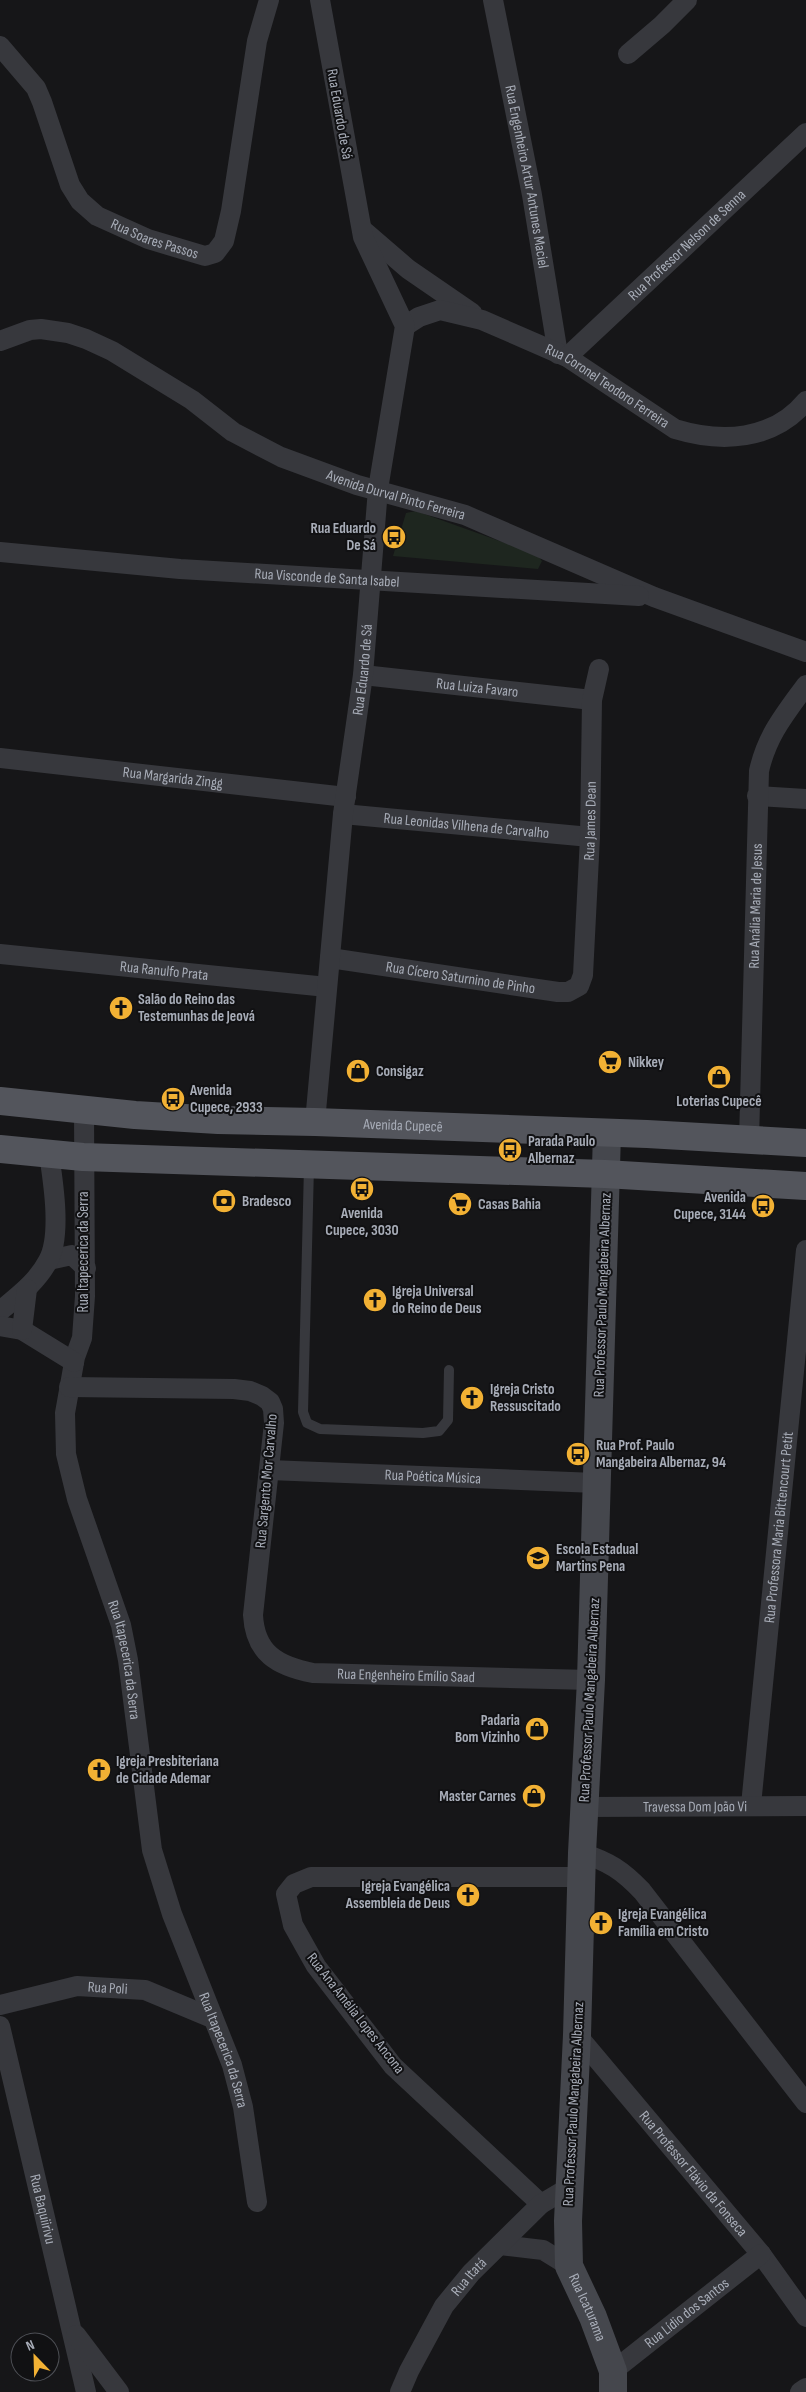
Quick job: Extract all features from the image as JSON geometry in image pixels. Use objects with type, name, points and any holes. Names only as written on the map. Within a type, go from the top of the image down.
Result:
[{"type":"main road","name":"Avenida Cupecê","points":[[0,1102],[218,1120],[607,1133],[806,1143]]},
{"type":"main road","points":[[0,1149],[83,1157],[605,1174],[806,1186]]},
{"type":"street","name":"Rua Soares Passos","points":[[0,46],[36,88],[70,185],[84,205],[97,216],[148,239],[205,256],[215,253],[224,241],[231,210],[257,41],[269,0]]},
{"type":"street","name":"Rua Eduardo de Sá","points":[[315,1122],[344,805],[363,675],[378,490],[404,326],[366,244],[361,228],[320,0]]},
{"type":"street","name":"Rua Engenheiro Artur Antunes Maciel","points":[[493,0],[563,356]]},
{"type":"street","points":[[628,54],[662,25],[687,0]]},
{"type":"street","name":"Rua Professor Nelson de Senna","points":[[563,356],[806,133]]},
{"type":"street","points":[[361,228],[408,269],[482,320]]},
{"type":"street","name":"Rua Coronel Teodoro Ferreira","points":[[404,326],[419,316],[440,310],[482,320],[563,356],[675,428],[693,434],[737,438],[764,431],[784,420],[806,401]]},
{"type":"street","name":"Avenida Durval Pinto Ferreira","points":[[0,340],[30,330],[41,329],[68,333],[86,339],[112,351],[184,395],[233,432],[256,445],[329,476],[465,516],[654,597],[806,652]]},
{"type":"street","name":"Rua Visconde de Santa Isabel","points":[[0,552],[180,569],[654,597]]},
{"type":"street","name":"Rua James Dean","points":[[583,974],[590,837],[592,700],[598,670]]},
{"type":"street","name":"Rua Luiza Favaro","points":[[363,675],[592,700]]},
{"type":"street","name":"Rua Anália Maria de Jesus","points":[[750,1140],[757,796],[761,762],[772,732],[806,685]]},
{"type":"street","name":"Rua Margarida Zingg","points":[[0,758],[344,805]]},
{"type":"street","points":[[757,796],[806,800]]},
{"type":"street","name":"Rua Leonidas Vilhena de Carvalho","points":[[344,805],[590,837]]},
{"type":"street","name":"Rua Ranulfo Prata","points":[[0,954],[327,987]]},
{"type":"street","name":"Rua Cícero Saturnino de Pinho","points":[[330,958],[558,992],[568,992],[576,988],[581,984],[583,974]]},
{"type":"street","name":"Rua Itapecerica da Serra","points":[[84,1110],[83,1157],[86,1268],[82,1338],[68,1387],[65,1413],[66,1454],[77,1499],[121,1625],[128,1660],[152,1850],[165,1893],[212,2018],[232,2065],[243,2107],[257,2202]]},
{"type":"street","name":"Rua Professor Paulo Mangabeira Albernaz","points":[[569,2266],[568,2188],[578,2034],[584,1807],[591,1680],[607,1133]]},
{"type":"street","points":[[0,1311],[27,1289],[49,1260],[55,1222],[49,1154]]},
{"type":"street","name":"Rua Professora Maria Bittencourt Petit","points":[[751,1806],[806,1250]]},
{"type":"street","points":[[49,1260],[72,1255],[86,1268]]},
{"type":"street","points":[[22,1330],[27,1289]]},
{"type":"street","points":[[0,1326],[22,1330],[74,1362]]},
{"type":"street","name":"Rua Sargento Mor Carvalho","points":[[68,1387],[234,1389],[262,1396],[273,1409],[269,1470],[253,1614]]},
{"type":"street","name":"Rua Poética Música","points":[[269,1470],[596,1483]]},
{"type":"street","name":"Rua Engenheiro Emílio Saad","points":[[253,1614],[256,1637],[269,1656],[287,1666],[313,1673],[591,1680]]},
{"type":"street","name":"Travessa Dom João Vi","points":[[584,1807],[806,1806]]},
{"type":"street","points":[[582,1865],[607,1861],[625,1873],[642,1891],[806,2103]]},
{"type":"street","name":"Rua Ana Amélia Lopes Ancona","points":[[542,2204],[394,2066],[316,1966],[294,1925],[286,1900],[289,1888],[302,1880],[322,1876],[582,1865]]},
{"type":"street","name":"Rua Poli","points":[[0,2005],[77,1986],[145,1990],[212,2018]]},
{"type":"street","name":"Rua Baquiirivu","points":[[0,2026],[86,2392]]},
{"type":"street","name":"Rua Professor Flávio da Fonseca","points":[[578,2034],[761,2254],[806,2317]]},
{"type":"street","name":"Rua Itatá","points":[[400,2392],[444,2306],[471,2273],[542,2204],[568,2188]]},
{"type":"street","name":"Rua Icaturama","points":[[500,2245],[542,2250],[569,2266],[593,2317],[613,2381]]},
{"type":"street","name":"Rua Lídio dos Santos","points":[[613,2381],[761,2254]]},
{"type":"street","points":[[72,2329],[119,2392]]},
{"type":"street","points":[[800,2392],[806,2388]]},
{"type":"lane","points":[[309,1165],[303,1412],[307,1423],[320,1429],[439,1432],[448,1420],[448,1370]]},
{"type":"shaded area","points":[[416,511],[536,554],[542,561],[538,569],[393,556],[406,513]]},
{"type":"place","name":"Rua Eduardo De Sá","points":[[394,537]]},
{"type":"place","name":"Salão do Reino das Testemunhas de Jeová","points":[[121,1008]]},
{"type":"place","name":"Nikkey","points":[[610,1062]]},
{"type":"place","name":"Consigaz","points":[[358,1071]]},
{"type":"place","name":"Loterias Cupecê","points":[[719,1077]]},
{"type":"place","name":"Avenida Cupece, 2933","points":[[173,1099]]},
{"type":"place","name":"Parada Paulo Albernaz","points":[[510,1150]]},
{"type":"place","name":"Avenida Cupece, 3030","points":[[362,1189]]},
{"type":"place","name":"Bradesco","points":[[224,1201]]},
{"type":"place","name":"Casas Bahia","points":[[460,1204]]},
{"type":"place","name":"Avenida Cupece, 3144","points":[[763,1206]]},
{"type":"place","name":"Igreja Universal do Reino de Deus","points":[[375,1300]]},
{"type":"place","name":"Igreja Cristo Ressuscitado","points":[[472,1398]]},
{"type":"place","name":"Rua Prof. Paulo Mangabeira Albernaz, 94","points":[[578,1454]]},
{"type":"place","name":"Escola Estadual Martins Pena","points":[[538,1558]]},
{"type":"place","name":"Padaria Bom Vizinho","points":[[537,1729]]},
{"type":"place","name":"Igreja Presbiteriana de Cidade Ademar","points":[[99,1770]]},
{"type":"place","name":"Master Carnes","points":[[534,1796]]},
{"type":"place","name":"Igreja Evangélica Assembleia de Deus","points":[[468,1895]]},
{"type":"place","name":"Igreja Evangélica Família em Cristo","points":[[601,1923]]}]
